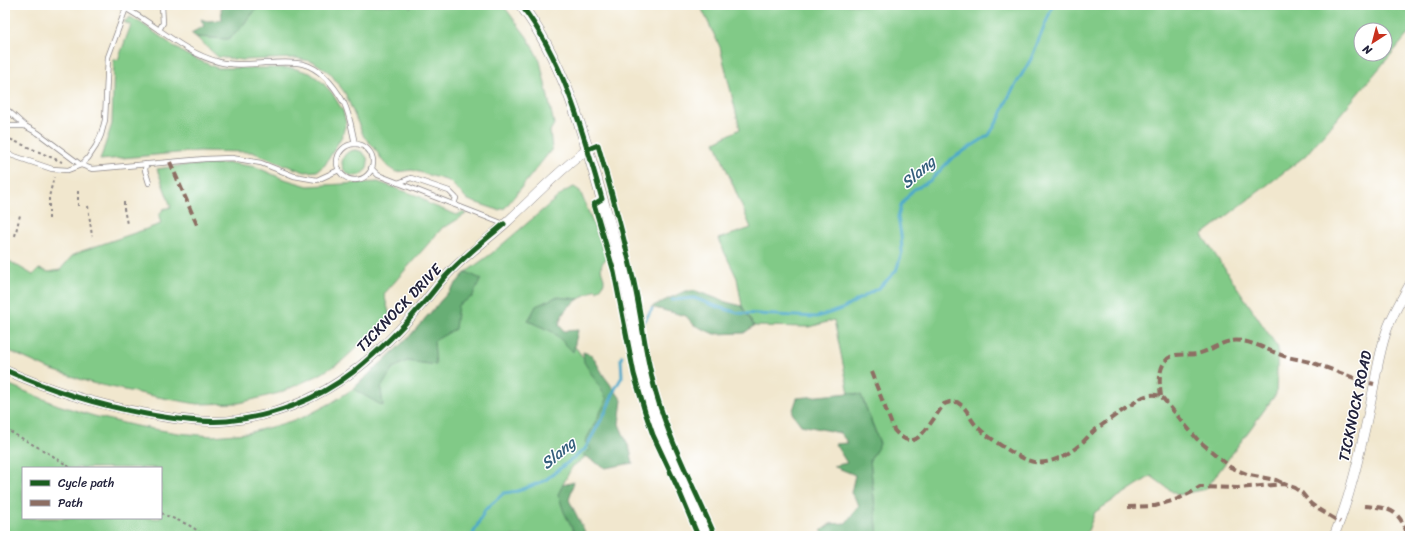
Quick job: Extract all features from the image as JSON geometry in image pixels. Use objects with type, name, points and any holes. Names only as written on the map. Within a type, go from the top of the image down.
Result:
[{"type":"street","points":[[526,7],[556,64],[576,112],[624,274],[642,372],[652,411],[669,454],[706,536]]},
{"type":"street","name":"TICKNOCK DRIVE","points":[[5,370],[41,385],[80,398],[156,416],[193,421],[226,421],[289,407],[319,394],[352,372],[380,348],[403,326],[457,265],[504,224],[565,166],[588,149]]},
{"type":"street","name":"TICKNOCK ROAD","points":[[1334,536],[1344,510],[1361,449],[1380,354],[1388,328],[1410,284]]},
{"type":"lane","points":[[119,5],[126,8],[186,49],[220,63],[240,64],[284,62],[303,64],[320,72],[331,84],[344,104],[355,144]]},
{"type":"lane","points":[[159,30],[163,23],[162,5]]},
{"type":"lane","points":[[5,153],[52,169],[68,170],[81,165],[96,146],[101,135],[105,120],[108,57],[126,8]]},
{"type":"lane","points":[[5,108],[25,126],[38,133],[81,165],[92,169],[232,158],[261,163],[294,176],[318,180],[339,170]]},
{"type":"lane","points":[[5,126],[25,126]]},
{"type":"lane","points":[[355,144],[360,145],[369,152],[372,162],[368,173],[359,179],[347,178],[342,175],[339,170],[337,158],[343,148],[355,144]]},
{"type":"lane","points":[[146,164],[145,170],[149,183]]},
{"type":"lane","points":[[371,168],[378,175],[504,224]]},
{"type":"lane","points":[[398,183],[411,178],[448,191],[456,198],[454,204]]},
{"type":"path","points":[[5,137],[62,162],[65,153]]},
{"type":"path","points":[[48,219],[49,197],[53,177],[59,169]]},
{"type":"path","points":[[78,191],[78,206]]},
{"type":"path","points":[[124,202],[127,224]]},
{"type":"path","points":[[88,206],[92,236]]},
{"type":"path","points":[[15,236],[20,215]]},
{"type":"path","points":[[5,429],[50,454],[70,467]]},
{"type":"path","points":[[162,513],[194,528],[200,532],[202,536]]},
{"type":"green space","points":[[229,5],[260,5],[237,32],[228,39],[196,37],[191,33],[204,26],[201,19],[207,21],[222,20],[221,8]]},
{"type":"green space","points":[[260,5],[407,5],[411,8],[412,5],[503,5],[527,37],[540,61],[554,124],[550,131],[552,149],[505,208],[498,210],[468,200],[449,181],[412,170],[396,172],[388,167],[374,147],[364,137],[345,93],[330,73],[314,62],[296,58],[242,60],[218,57],[196,37],[228,39],[237,32]]},
{"type":"green space","points":[[700,5],[1408,5],[1410,7],[1410,32],[1393,52],[1393,22],[1353,22],[1353,62],[1385,62],[1305,156],[1202,235],[1278,348],[1276,394],[1206,489],[1177,495],[1151,476],[1095,512],[1086,536],[878,536],[870,460],[880,443],[861,395],[849,393],[834,320],[810,327],[754,326],[742,306],[737,278],[718,239],[751,228],[715,142],[740,129],[720,47]]},
{"type":"green space","points":[[130,17],[185,54],[217,68],[293,68],[310,73],[321,81],[332,93],[343,111],[346,123],[342,136],[325,165],[317,171],[305,172],[252,152],[199,151],[100,160],[112,124],[114,59],[118,60],[131,25],[124,22]]},
{"type":"green space","points":[[355,150],[364,154],[368,163],[364,172],[355,176],[346,172],[342,163],[346,154]]},
{"type":"green space","points":[[230,163],[256,167],[281,178],[308,186],[378,182],[421,197],[429,204],[457,215],[462,212],[466,214],[443,227],[384,294],[390,316],[342,361],[319,375],[279,393],[239,403],[197,404],[92,383],[49,369],[5,349],[5,260],[33,275],[39,269],[49,272],[60,270],[72,256],[82,251],[161,224],[159,216],[163,209],[171,207],[157,169],[178,166]]},
{"type":"green space","points":[[574,187],[580,191],[607,258],[601,267],[604,282],[597,291],[596,289],[579,299],[556,297],[551,315],[591,368],[618,415],[598,447],[572,467],[561,488],[584,536],[5,536],[5,383],[58,405],[94,416],[136,426],[178,433],[212,436],[247,433],[275,426],[304,417],[331,403],[353,389],[409,337],[466,272],[491,254],[565,191]]},
{"type":"green space","points":[[466,272],[481,279],[472,297],[458,305],[455,329],[434,341],[436,365],[407,361],[393,368],[381,388],[383,406],[353,389],[409,337]]},
{"type":"green space","points":[[685,291],[696,291],[742,306],[754,326],[744,333],[714,334],[694,325],[686,316],[651,307]]},
{"type":"green space","points":[[556,297],[579,299],[566,310],[559,325],[564,331],[578,330],[573,352],[553,332],[528,321],[536,306]]},
{"type":"green space","points":[[583,352],[592,355],[604,376],[622,400],[619,424],[630,450],[633,463],[605,468],[583,455],[591,449],[585,442],[607,399],[584,362]]},
{"type":"green space","points":[[849,393],[861,395],[880,444],[870,460],[878,536],[826,536],[821,531],[830,524],[846,523],[859,505],[851,493],[855,475],[833,466],[847,463],[835,444],[848,443],[840,433],[801,425],[792,413],[797,398]]},
{"type":"green space","points":[[574,482],[569,500],[587,536],[576,536],[564,512],[558,494],[563,485]]},
{"type":"waterway","name":"Slang","points":[[672,300],[694,298],[738,313],[817,317],[842,309],[880,287],[896,271],[902,252],[898,217],[901,205],[913,190],[931,180],[951,159],[989,135],[1000,117],[1009,96],[1031,59],[1053,5]]},
{"type":"waterway","name":"Slang","points":[[644,322],[652,309]]},
{"type":"waterway","name":"Slang","points":[[472,536],[485,510],[504,493],[518,491],[544,481],[585,449],[606,411],[622,377],[622,356]]},
{"type":"marked path","points":[[170,162],[198,227]]},
{"type":"marked path","points":[[1161,396],[1160,378],[1162,366],[1170,357],[1176,355],[1197,354],[1231,341],[1244,341],[1251,343],[1284,356],[1313,363],[1374,384]]},
{"type":"marked path","points":[[871,372],[894,430],[900,436],[908,440],[913,440],[921,435],[930,425],[944,404],[957,402],[966,410],[978,428],[999,444],[1014,454],[1027,460],[1033,462],[1047,462],[1060,458],[1072,451],[1095,430],[1140,399],[1147,396],[1156,395],[1161,396],[1197,439],[1230,467],[1249,475],[1276,480],[1284,484]]},
{"type":"marked path","points":[[1128,507],[1155,506],[1178,499],[1200,487],[1238,488],[1284,484],[1295,488],[1302,493],[1311,504],[1340,522]]},
{"type":"marked path","points":[[1364,506],[1387,509],[1397,515],[1405,527],[1408,536]]},
{"type":"marked path","points":[[321,536],[324,532]]},
{"type":"cycle path","points":[[521,5],[536,27],[561,73],[579,123],[602,199],[594,204],[614,272],[634,374],[653,435],[698,536]]},
{"type":"cycle path","points":[[588,149],[598,145],[628,255],[650,368],[662,412],[668,430],[715,536]]},
{"type":"cycle path","points":[[5,370],[39,384],[92,401],[166,417],[197,421],[227,421],[261,416],[293,406],[309,399],[339,382],[353,372],[379,350],[403,326],[459,263],[504,224]]}]
